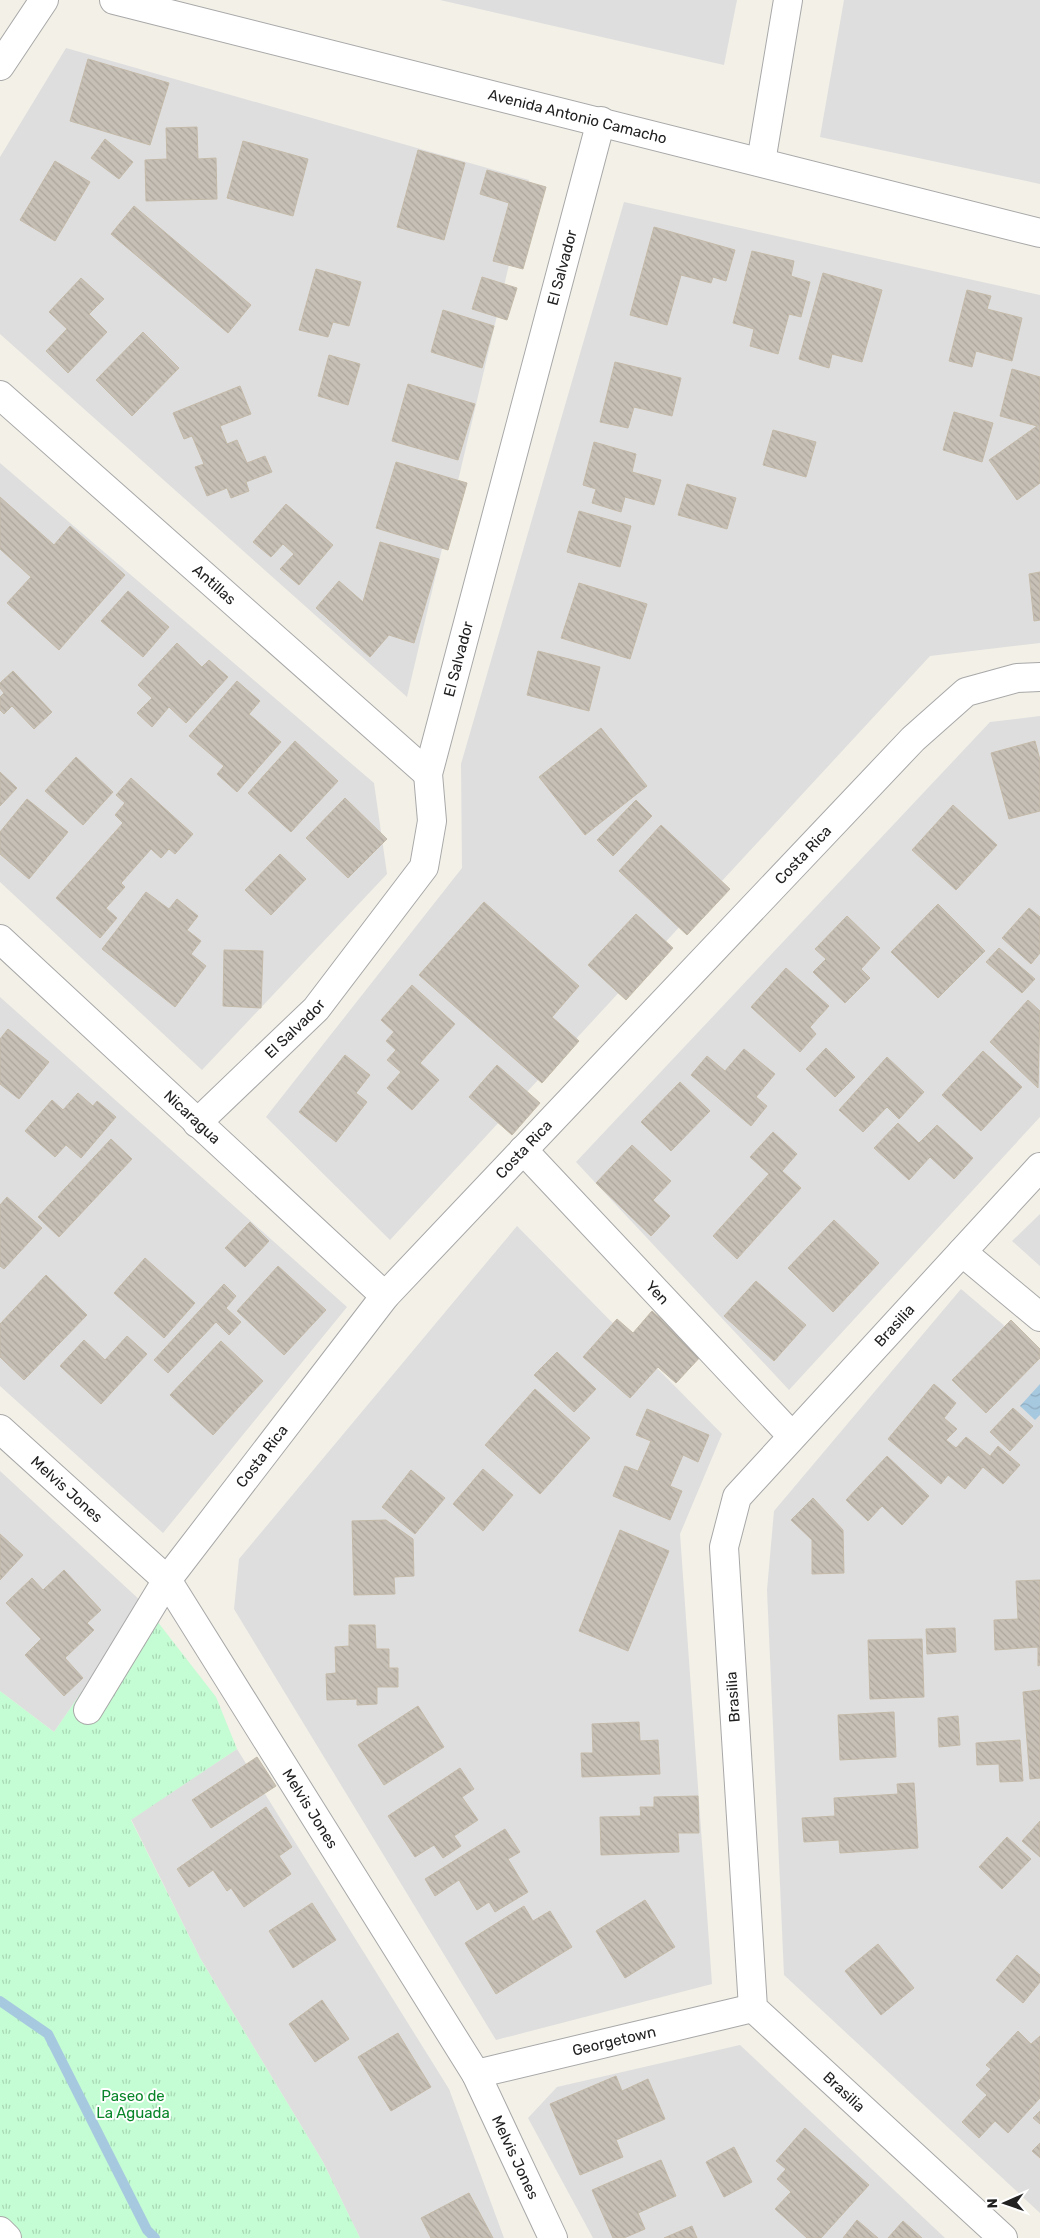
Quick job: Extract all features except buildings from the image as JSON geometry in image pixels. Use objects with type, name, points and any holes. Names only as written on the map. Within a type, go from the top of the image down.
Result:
[{"type":"street","points":[[0,66],[44,0]]},
{"type":"street","name":"Avenida Antonio Camacho","points":[[114,0],[1040,233]]},
{"type":"street","points":[[761,162],[788,0]]},
{"type":"street","name":"El Salvador","points":[[197,1123],[316,1010],[424,866],[432,821],[428,774],[601,121]]},
{"type":"street","name":"Antillas","points":[[0,395],[428,774]]},
{"type":"street","name":"Costa Rica","points":[[88,1710],[167,1580],[385,1296],[913,739],[966,692],[1018,678],[1040,677]]},
{"type":"street","name":"Nicaragua","points":[[0,939],[385,1296]]},
{"type":"street","name":"Yen","points":[[523,1150],[792,1436]]},
{"type":"street","name":"Brasilia","points":[[1003,2238],[753,2008],[724,1547],[737,1497],[1040,1167]]},
{"type":"street","points":[[962,1252],[1040,1316]]},
{"type":"street","name":"Melvis Jones","points":[[0,1430],[167,1580],[476,2074],[553,2238]]},
{"type":"street","name":"Georgetown","points":[[476,2074],[753,2008]]},
{"type":"street","points":[[0,2230],[7,2238]]},
{"type":"shaded area","points":[[440,0],[737,0],[724,65]]},
{"type":"shaded area","points":[[844,0],[1040,0],[1040,184],[820,137]]},
{"type":"shaded area","points":[[66,48],[529,180],[407,697],[0,334],[0,157]]},
{"type":"shaded area","points":[[624,202],[1040,295],[1040,643],[930,656],[390,1240],[266,1117],[462,868],[461,764]]},
{"type":"shaded area","points":[[0,463],[374,783],[387,874],[202,1070],[0,882]]},
{"type":"shaded area","points":[[1040,716],[1040,1117],[789,1390],[576,1162],[990,722]]},
{"type":"shaded area","points":[[0,997],[347,1307],[163,1533],[0,1386]]},
{"type":"shaded area","points":[[1040,1214],[1040,1266],[1012,1241]]},
{"type":"shaded area","points":[[517,1226],[722,1434],[680,1534],[712,1984],[496,2040],[234,1609],[239,1559]]},
{"type":"shaded area","points":[[961,1289],[1040,1356],[1040,2213],[784,1975],[767,1590],[774,1511]]},
{"type":"shaded area","points":[[0,1471],[143,1603],[54,1732],[0,1691]]},
{"type":"shaded area","points":[[237,1749],[449,2089],[504,2238],[360,2238],[323,2162],[200,1958],[131,1819]]},
{"type":"shaded area","points":[[740,2045],[945,2238],[593,2238],[528,2118],[557,2087]]},
{"type":"green space","name":"Paseo de La Aguada","points":[[143,1603],[216,1697],[237,1749],[131,1820],[200,1958],[323,2162],[360,2238],[0,2238],[0,1691],[54,1732]]},
{"type":"water","points":[[1040,1384],[1040,1415],[1035,1420],[1020,1406]]},
{"type":"waterway","points":[[0,2001],[48,2034],[147,2230],[155,2238]]}]
